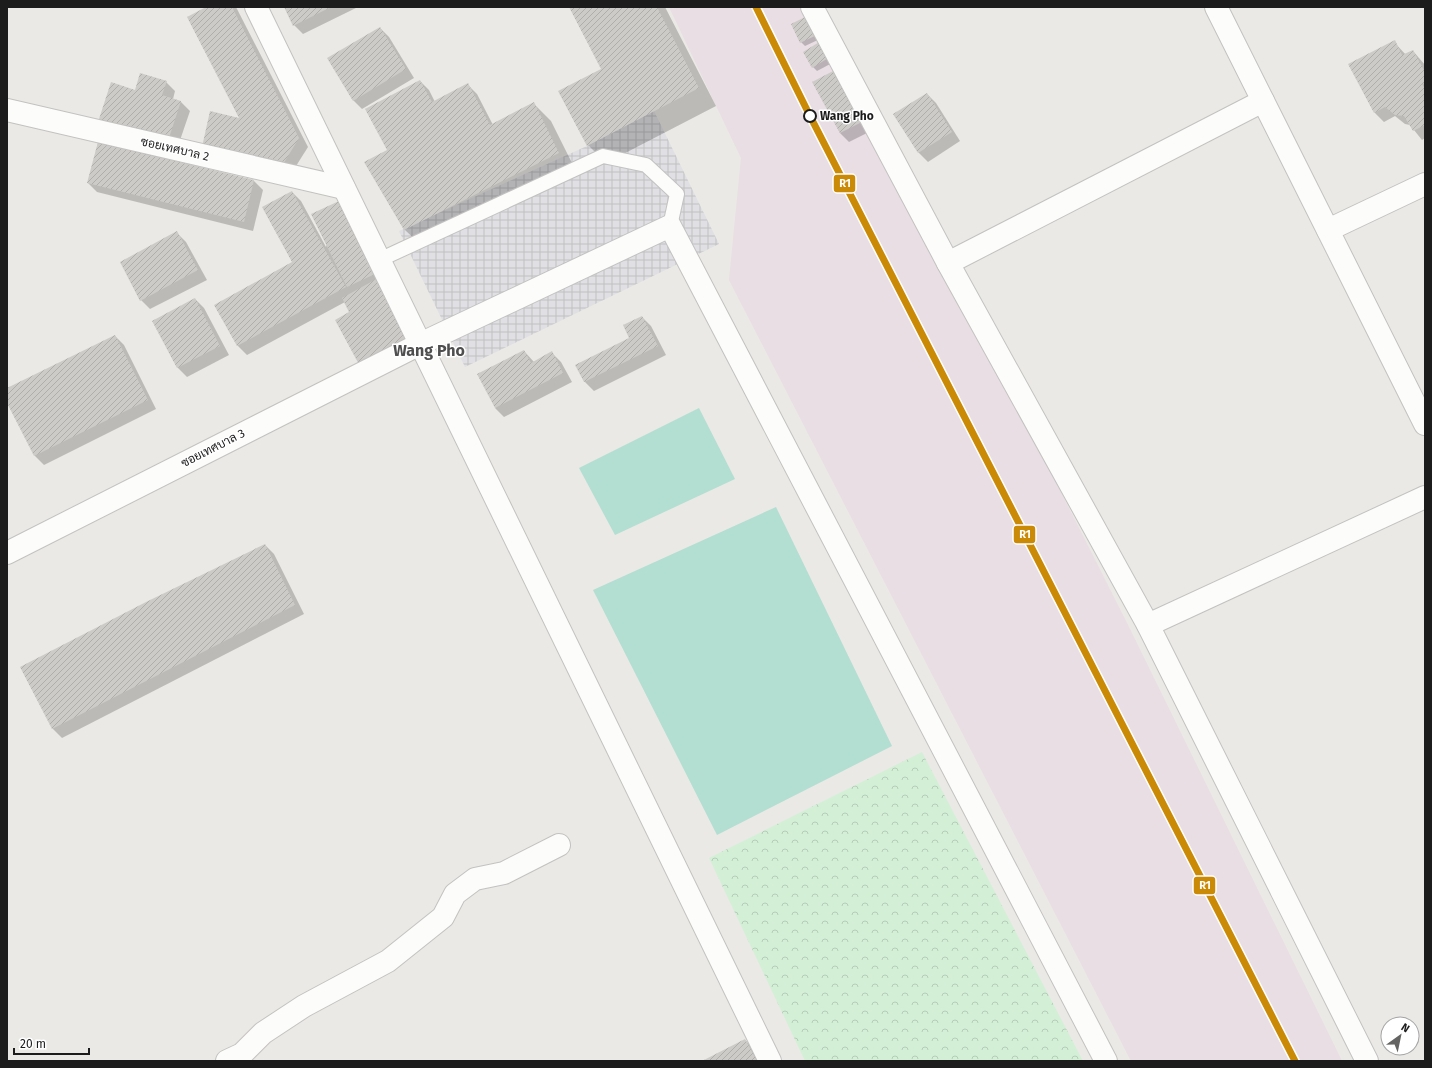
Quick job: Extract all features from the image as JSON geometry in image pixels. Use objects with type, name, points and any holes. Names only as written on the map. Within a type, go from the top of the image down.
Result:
[{"type":"street","points":[[256,7],[770,1061]]},
{"type":"street","points":[[812,7],[948,263],[1148,625],[1367,1061]]},
{"type":"street","points":[[1216,7],[1425,424]]},
{"type":"street","points":[[948,263],[1263,101]]},
{"type":"street","name":"ซอยเทศบาล 2","points":[[7,110],[344,188]]},
{"type":"street","points":[[1328,230],[1425,184]]},
{"type":"street","points":[[670,226],[1106,1061]]},
{"type":"street","name":"ซอยเทศบาล 3","points":[[7,553],[420,344],[670,226]]},
{"type":"street","points":[[1148,625],[1425,497]]},
{"type":"street","points":[[227,1061],[242,1054],[263,1033],[293,1013],[388,962],[443,917],[455,894],[476,879],[504,873],[559,845]]},
{"type":"lane","points":[[379,260],[603,156],[646,165],[677,194],[670,226]]},
{"type":"shaded area","points":[[669,7],[816,7],[1127,623],[1342,1061],[1131,1061],[729,280],[741,158]]},
{"type":"shaded area","points":[[653,109],[719,244],[465,367],[399,231],[587,146]]},
{"type":"green space","points":[[699,408],[735,479],[615,535],[579,468]]},
{"type":"green space","points":[[776,507],[892,746],[717,835],[593,590]]},
{"type":"green space","points":[[922,752],[1083,1061],[805,1061],[709,858]]},
{"type":"building","points":[[206,7],[232,7],[299,138],[282,166],[202,147],[210,111],[239,118],[187,17]]},
{"type":"building","points":[[284,7],[331,7],[293,26]]},
{"type":"building","points":[[569,7],[657,7],[699,88],[587,146],[558,91],[601,69]]},
{"type":"building","points":[[809,15],[819,34],[800,43],[791,24]]},
{"type":"building","points":[[380,27],[406,69],[353,101],[327,58]]},
{"type":"building","points":[[1395,40],[1402,55],[1413,50],[1425,72],[1425,83],[1422,84],[1425,89],[1425,125],[1413,131],[1404,116],[1395,115],[1385,107],[1374,113],[1348,64]]},
{"type":"building","points":[[821,41],[830,57],[812,68],[803,52]]},
{"type":"building","points":[[837,69],[864,121],[840,133],[812,82]]},
{"type":"building","points":[[140,73],[167,81],[162,95],[181,101],[168,141],[99,119],[111,82],[135,90]]},
{"type":"building","points":[[420,80],[432,102],[468,83],[490,125],[534,102],[559,153],[404,230],[364,162],[387,150],[365,109]]},
{"type":"building","points":[[927,93],[952,132],[918,153],[893,114]]},
{"type":"building","points":[[98,142],[254,180],[244,222],[87,183]]},
{"type":"building","points":[[292,191],[346,287],[237,346],[214,305],[292,262],[262,207]]},
{"type":"building","points":[[339,201],[375,274],[347,287],[311,214]]},
{"type":"building","points":[[177,231],[198,270],[140,301],[120,262]]},
{"type":"building","points":[[380,277],[415,341],[362,370],[335,320],[349,312],[342,298]]},
{"type":"building","points":[[195,298],[220,346],[177,368],[152,321]]},
{"type":"building","points":[[642,316],[658,346],[584,382],[575,365],[629,338],[623,325]]},
{"type":"building","points":[[115,335],[148,400],[34,456],[7,403],[7,388]]},
{"type":"building","points":[[524,350],[531,363],[552,351],[563,373],[495,408],[477,374]]},
{"type":"building","points":[[265,544],[295,605],[52,729],[20,667],[146,602]]},
{"type":"building","points":[[745,1039],[757,1061],[702,1061]]},
{"type":"transit line","name":"R1","points":[[756,7],[810,116],[1295,1061]]},
{"type":"place","name":"Wang Pho","points":[[810,116]]},
{"type":"district","name":"Wang Pho","points":[[429,350]]}]
